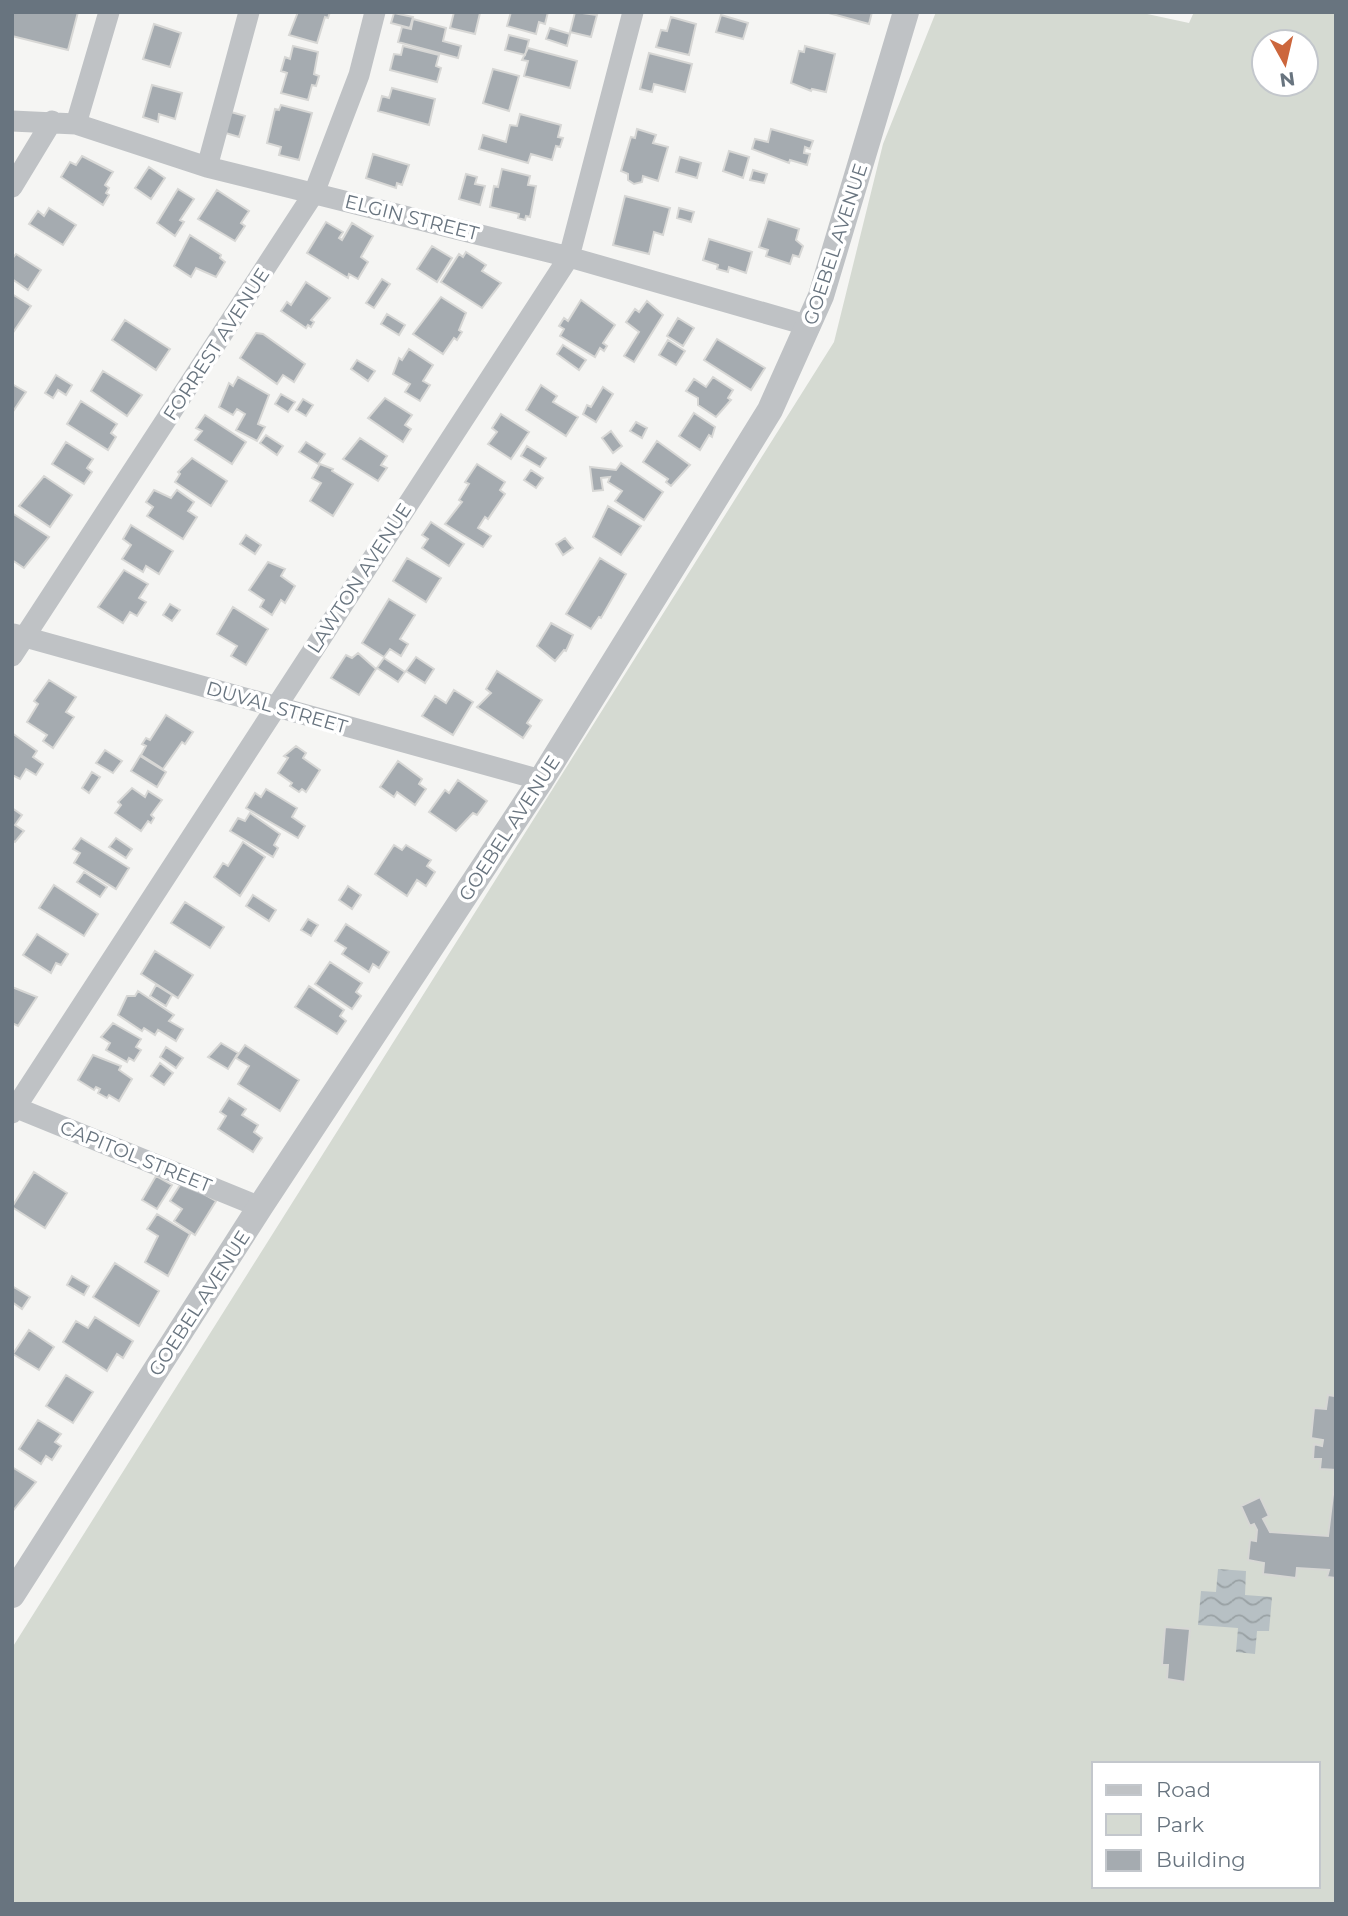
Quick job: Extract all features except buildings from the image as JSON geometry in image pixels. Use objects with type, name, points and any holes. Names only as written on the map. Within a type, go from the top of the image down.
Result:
[{"type":"street","points":[[76,124],[109,12]]},
{"type":"street","points":[[207,167],[249,12]]},
{"type":"street","name":"FORREST AVENUE","points":[[12,656],[19,635],[314,193],[359,75],[375,12]]},
{"type":"street","name":"LAWTON AVENUE","points":[[14,1109],[569,257],[633,12]]},
{"type":"street","name":"GOEBEL AVENUE","points":[[12,1595],[261,1207],[541,780],[770,410],[810,326],[906,12]]},
{"type":"street","name":"ELGIN STREET","points":[[12,121],[76,124],[207,167],[569,257],[810,326]]},
{"type":"street","points":[[12,187],[52,121]]},
{"type":"street","name":"DUVAL STREET","points":[[19,635],[541,780]]},
{"type":"street","name":"CAPITOL STREET","points":[[14,1109],[261,1207]]},
{"type":"green space","points":[[936,12],[1138,12],[1189,23],[1194,12],[1336,12],[1336,1904],[12,1904],[12,1648],[834,342],[883,144]]},
{"type":"water","points":[[1218,1569],[1246,1571],[1245,1595],[1272,1597],[1269,1631],[1257,1631],[1255,1654],[1236,1652],[1238,1628],[1198,1625],[1201,1591],[1216,1592]]}]
